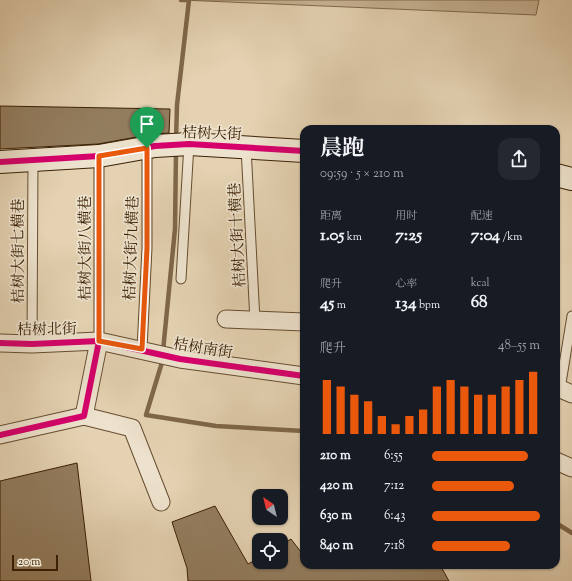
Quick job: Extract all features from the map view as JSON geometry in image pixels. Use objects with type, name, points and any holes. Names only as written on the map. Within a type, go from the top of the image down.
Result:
[{"type":"street","name":"桔树大街","points":[[0,162],[99,156],[151,147],[189,144],[300,151]]},
{"type":"street","points":[[560,175],[572,179]]},
{"type":"street","points":[[226,319],[300,322]]},
{"type":"street","name":"桔树南街","points":[[99,341],[180,358],[300,375]]},
{"type":"street","name":"桔树北街","points":[[0,343],[32,344],[99,341],[84,416]]},
{"type":"street","points":[[0,435],[84,416],[132,428],[161,502]]},
{"type":"street","points":[[560,463],[572,468]]},
{"type":"lane","points":[[181,280],[189,144]]},
{"type":"lane","name":"桔树大街九横巷","points":[[144,350],[151,147]]},
{"type":"lane","name":"桔树大街十横巷","points":[[246,147],[255,321]]},
{"type":"lane","name":"桔树大街八横巷","points":[[99,156],[99,341]]},
{"type":"lane","name":"桔树大街七横巷","points":[[32,344],[33,159]]},
{"type":"lane","points":[[563,390],[572,316]]},
{"type":"shaded area","points":[[181,0],[539,0],[536,15]]},
{"type":"building","points":[[0,106],[170,109],[169,133],[153,134],[98,144],[0,149]]},
{"type":"building","points":[[77,463],[91,581],[0,581],[0,481]]},
{"type":"building","points":[[215,506],[248,564],[252,562],[252,569],[288,569],[288,541],[291,539],[300,551],[300,569],[442,569],[449,581],[188,581],[187,568],[172,522]]},
{"type":"waterway","points":[[176,140],[177,105],[189,0],[181,0]]},
{"type":"waterway","points":[[163,351],[175,229],[176,151]]},
{"type":"waterway","points":[[163,359],[146,415],[216,426],[300,431]]},
{"type":"waterway","points":[[560,526],[572,533]]},
{"type":"cycle path","points":[[0,162],[99,156],[155,146],[189,144],[300,151]]},
{"type":"cycle path","points":[[0,343],[32,344],[99,341],[180,359],[300,375]]},
{"type":"cycle path","points":[[0,435],[84,416],[99,341]]},
{"type":"route","points":[[147,148],[147,248],[142,349],[99,341],[99,156],[147,148]]}]
